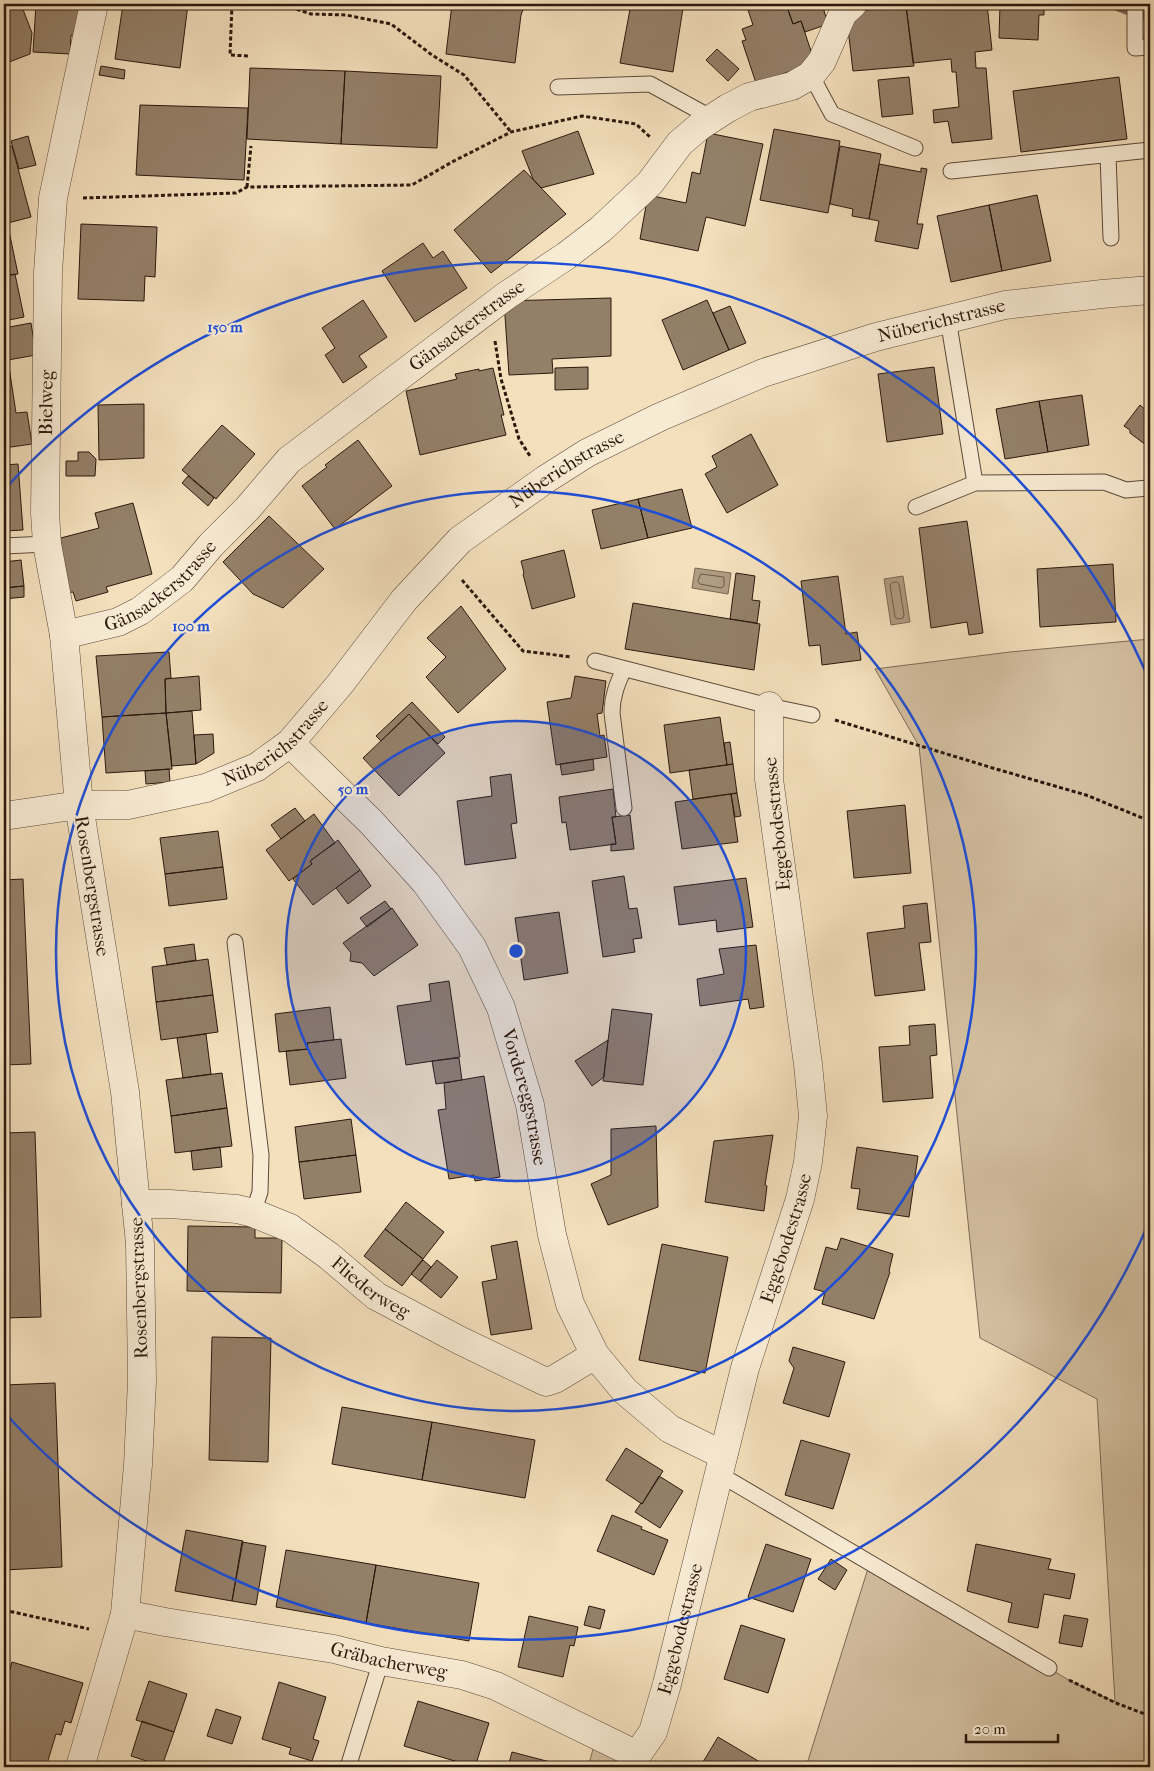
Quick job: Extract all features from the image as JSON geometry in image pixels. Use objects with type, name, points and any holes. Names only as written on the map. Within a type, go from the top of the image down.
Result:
[{"type":"street","name":"Bielweg","points":[[80,805],[64,635],[47,544],[45,514],[48,272],[53,198],[94,4]]},
{"type":"street","name":"Gänsackerstrasse","points":[[64,635],[118,622],[140,611],[182,579],[211,545],[247,509],[289,460],[489,308],[566,256],[601,229],[650,183],[680,144],[700,126],[749,97],[792,86],[811,75],[822,62],[843,13],[853,4]]},
{"type":"street","name":"Nüberichstrasse","points":[[4,816],[80,805],[128,804],[206,788],[257,767],[290,743],[340,684],[404,600],[460,540],[546,479],[587,453],[660,417],[763,373],[876,337],[1005,305],[1150,290]]},
{"type":"street","name":"Eggebodestrasse","points":[[637,1755],[652,1732],[667,1684],[744,1368],[800,1199],[808,1162],[812,1116],[808,1064],[769,779],[769,706]]},
{"type":"street","name":"Vordereggstrasse","points":[[290,743],[372,822],[426,883],[472,947],[501,1008],[530,1105],[552,1235],[570,1304],[595,1355],[625,1391],[670,1429],[721,1464]]},
{"type":"street","name":"Rosenbergstrasse","points":[[80,805],[124,1092],[140,1244],[142,1382],[138,1465],[122,1625],[80,1767]]},
{"type":"street","name":"Fliederweg","points":[[136,1204],[170,1204],[237,1209],[253,1212],[290,1228],[329,1256],[376,1296],[398,1309],[546,1382],[555,1379],[595,1355]]},
{"type":"street","name":"Gräbacherweg","points":[[122,1625],[165,1622],[334,1649],[381,1661],[462,1675],[496,1686],[637,1755]]},
{"type":"lane","points":[[1135,4],[1135,48],[1150,47]]},
{"type":"lane","points":[[811,75],[832,114],[915,148]]},
{"type":"lane","points":[[558,87],[650,84],[712,118]]},
{"type":"lane","points":[[951,171],[1150,150]]},
{"type":"lane","points":[[1108,155],[1111,238]]},
{"type":"lane","points":[[948,319],[975,483]]},
{"type":"lane","points":[[916,507],[975,483],[1104,482],[1126,490],[1148,488]]},
{"type":"lane","points":[[4,546],[47,544]]},
{"type":"lane","points":[[595,660],[769,706],[812,715]]},
{"type":"lane","points":[[624,669],[612,700],[624,808]]},
{"type":"lane","points":[[234,942],[261,1155],[260,1192],[253,1212]]},
{"type":"lane","points":[[721,1464],[1049,1668]]},
{"type":"lane","points":[[348,1767],[381,1661]]},
{"type":"path","points":[[232,4],[230,55],[249,56]]},
{"type":"path","points":[[285,4],[311,14],[346,15],[391,24],[432,55],[464,75],[511,132]]},
{"type":"path","points":[[53,198],[236,193],[247,187],[412,185],[511,132],[582,116],[636,124],[670,156]]},
{"type":"path","points":[[247,187],[251,146]]},
{"type":"path","points":[[489,308],[501,379],[519,439],[546,479]]},
{"type":"path","points":[[443,558],[523,651],[595,660]]},
{"type":"path","points":[[812,715],[841,721],[1086,795],[1150,821]]},
{"type":"path","points":[[4,1610],[122,1625]]},
{"type":"path","points":[[1049,1668],[1072,1682],[1150,1716]]},
{"type":"shaded area","points":[[1150,639],[1150,1767],[806,1767],[870,1562],[1072,1682],[1115,1702],[1097,1399],[980,1338],[919,746],[875,669],[1010,652]]},
{"type":"shaded area","points":[[597,1735],[637,1755],[655,1767],[588,1767]]},
{"type":"water","points":[[695,568],[731,573],[728,594],[692,588]]},
{"type":"water","points":[[903,576],[910,622],[891,625],[884,579]]},
{"type":"building","points":[[4,4],[21,4],[32,33],[30,54],[4,64]]},
{"type":"building","points":[[36,4],[84,4],[81,36],[71,35],[70,54],[33,52]]},
{"type":"building","points":[[123,4],[188,4],[180,68],[115,59]]},
{"type":"building","points":[[452,4],[525,4],[521,15],[515,63],[446,54]]},
{"type":"building","points":[[631,4],[656,4],[683,8],[673,72],[620,63]]},
{"type":"building","points":[[766,4],[786,4],[793,24],[801,21],[815,63],[756,83],[742,41],[746,40],[742,29],[753,25],[748,10]]},
{"type":"building","points":[[786,4],[822,4],[828,24],[805,32],[801,21],[793,24]]},
{"type":"building","points":[[910,4],[987,4],[992,50],[975,52],[976,68],[986,68],[992,139],[952,143],[948,121],[934,123],[933,110],[959,107],[956,72],[952,72],[951,59],[913,63],[906,6]]},
{"type":"building","points":[[1000,4],[1044,4],[1044,15],[1039,15],[1038,40],[999,38]]},
{"type":"building","points":[[1140,4],[1150,4],[1150,9],[1140,9]]},
{"type":"building","points":[[906,6],[914,66],[853,71],[846,12]]},
{"type":"building","points":[[717,49],[739,69],[728,81],[706,60]]},
{"type":"building","points":[[101,66],[125,70],[124,79],[99,75]]},
{"type":"building","points":[[250,68],[345,71],[341,144],[247,139]]},
{"type":"building","points":[[345,71],[441,76],[437,148],[341,144]]},
{"type":"building","points":[[909,77],[913,114],[882,117],[878,80]]},
{"type":"building","points":[[1119,77],[1127,139],[1021,152],[1013,91]]},
{"type":"building","points":[[140,105],[248,108],[244,180],[136,175]]},
{"type":"building","points":[[774,129],[840,141],[828,213],[760,200]]},
{"type":"building","points":[[578,131],[594,174],[541,188],[533,179],[522,151]]},
{"type":"building","points":[[708,133],[763,144],[745,226],[706,217],[698,251],[640,239],[648,195],[686,203],[692,172],[700,174]]},
{"type":"building","points":[[28,136],[36,165],[19,169],[11,141]]},
{"type":"building","points":[[12,146],[31,217],[4,224],[4,148]]},
{"type":"building","points":[[840,146],[881,154],[869,219],[852,216],[853,209],[830,204]]},
{"type":"building","points":[[879,164],[921,172],[921,168],[927,169],[917,224],[923,224],[918,249],[875,241],[879,221],[869,219]]},
{"type":"building","points":[[524,170],[566,214],[491,273],[454,230]]},
{"type":"building","points":[[1037,195],[1051,261],[1002,271],[989,205]]},
{"type":"building","points":[[989,205],[1002,271],[951,282],[937,216]]},
{"type":"building","points":[[81,224],[157,227],[155,277],[145,276],[144,301],[78,299]]},
{"type":"building","points":[[9,231],[18,274],[4,276],[4,232]]},
{"type":"building","points":[[423,243],[433,258],[443,251],[467,288],[415,322],[382,271]]},
{"type":"building","points":[[15,274],[24,317],[4,321],[4,276]]},
{"type":"building","points":[[611,298],[611,356],[552,359],[553,373],[509,375],[504,301]]},
{"type":"building","points":[[363,300],[387,337],[359,356],[367,367],[343,383],[325,355],[335,348],[322,328]]},
{"type":"building","points":[[707,300],[729,350],[683,370],[662,320]]},
{"type":"building","points":[[730,306],[746,343],[729,350],[713,313]]},
{"type":"building","points":[[31,323],[36,355],[8,360],[11,380],[4,381],[4,328]]},
{"type":"building","points":[[588,367],[588,389],[555,390],[555,368]]},
{"type":"building","points":[[934,367],[943,434],[887,442],[878,374]]},
{"type":"building","points":[[493,368],[504,415],[501,415],[506,435],[420,455],[406,391],[457,379],[455,374]]},
{"type":"building","points":[[11,380],[16,413],[27,412],[32,444],[4,448],[4,381]]},
{"type":"building","points":[[1082,395],[1089,445],[1048,452],[1039,401]]},
{"type":"building","points":[[1039,401],[1048,452],[1005,459],[996,409]]},
{"type":"building","points":[[144,404],[144,458],[99,460],[98,405]]},
{"type":"building","points":[[1140,405],[1148,412],[1148,409],[1150,409],[1150,448],[1124,426]]},
{"type":"building","points":[[222,425],[255,454],[216,499],[182,470]]},
{"type":"building","points":[[751,434],[778,485],[727,513],[705,474],[717,467],[712,456]]},
{"type":"building","points":[[358,440],[392,486],[335,529],[302,486],[327,467],[325,465]]},
{"type":"building","points":[[78,452],[89,452],[96,459],[95,476],[66,476],[66,461],[78,461]]},
{"type":"building","points":[[18,464],[23,530],[4,531],[4,465]]},
{"type":"building","points":[[188,476],[214,498],[208,506],[182,483]]},
{"type":"building","points":[[682,489],[692,528],[648,538],[638,499]]},
{"type":"building","points":[[638,499],[648,538],[601,549],[592,510]]},
{"type":"building","points":[[133,503],[152,574],[106,587],[108,592],[76,601],[73,592],[67,593],[53,540],[99,528],[95,513]]},
{"type":"building","points":[[269,516],[324,569],[283,608],[253,594],[223,562]]},
{"type":"building","points":[[967,521],[983,633],[969,635],[967,622],[931,628],[919,528]]},
{"type":"building","points":[[564,550],[575,597],[532,609],[521,561]]},
{"type":"building","points":[[21,560],[24,586],[4,588],[4,562]]},
{"type":"building","points":[[1113,564],[1116,622],[1040,627],[1037,569]]},
{"type":"building","points":[[736,573],[755,576],[752,600],[760,601],[757,623],[730,619]]},
{"type":"building","points":[[838,576],[846,634],[857,632],[861,660],[822,665],[820,645],[809,646],[801,581]]},
{"type":"building","points":[[24,586],[24,597],[4,599],[4,588]]},
{"type":"building","points":[[633,603],[760,624],[754,670],[625,649]]},
{"type":"building","points":[[461,606],[506,669],[458,713],[426,677],[446,657],[427,638]]},
{"type":"building","points":[[169,652],[171,678],[165,679],[166,713],[102,717],[96,656]]},
{"type":"building","points":[[199,676],[201,710],[166,713],[165,679]]},
{"type":"building","points":[[575,676],[606,681],[602,713],[597,714],[600,736],[604,735],[607,757],[556,765],[547,702],[571,698]]},
{"type":"building","points":[[412,702],[445,737],[438,744],[409,714],[381,741],[376,736]]},
{"type":"building","points":[[192,711],[196,764],[172,766],[166,713]]},
{"type":"building","points":[[166,713],[172,769],[106,773],[102,717]]},
{"type":"building","points":[[409,714],[445,753],[399,796],[363,758]]},
{"type":"building","points":[[720,717],[727,765],[670,773],[664,725]]},
{"type":"building","points":[[213,734],[214,753],[196,764],[194,735]]},
{"type":"building","points":[[730,742],[733,764],[727,765],[724,743]]},
{"type":"building","points":[[593,759],[594,770],[562,775],[560,764]]},
{"type":"building","points":[[733,764],[737,793],[693,799],[689,770]]},
{"type":"building","points":[[169,769],[170,782],[146,784],[145,771]]},
{"type":"building","points":[[511,774],[517,823],[511,824],[516,858],[465,865],[457,801],[492,796],[490,777]]},
{"type":"building","points":[[613,789],[616,817],[612,817],[616,844],[570,850],[566,822],[562,823],[559,797]]},
{"type":"building","points":[[737,793],[741,816],[735,817],[731,794]]},
{"type":"building","points":[[731,794],[738,842],[682,849],[675,802]]},
{"type":"building","points":[[905,805],[911,873],[854,878],[847,811]]},
{"type":"building","points":[[295,808],[305,821],[281,839],[271,825]]},
{"type":"building","points":[[314,814],[335,843],[310,861],[312,864],[289,881],[266,850]]},
{"type":"building","points":[[630,815],[634,849],[611,851],[611,844],[616,844],[612,817]]},
{"type":"building","points":[[218,831],[223,867],[165,874],[160,838]]},
{"type":"building","points":[[338,840],[360,870],[313,905],[293,879],[312,864],[310,861]]},
{"type":"building","points":[[223,867],[227,899],[169,906],[165,874]]},
{"type":"building","points":[[360,870],[371,886],[348,904],[336,888]]},
{"type":"building","points":[[624,876],[629,909],[637,908],[642,938],[633,939],[635,952],[603,957],[592,881]]},
{"type":"building","points":[[746,878],[753,927],[717,932],[716,920],[679,925],[674,887]]},
{"type":"building","points":[[23,879],[31,1064],[4,1065],[4,880]]},
{"type":"building","points":[[385,901],[391,909],[367,927],[360,918]]},
{"type":"building","points":[[927,903],[931,942],[919,943],[925,990],[875,996],[867,933],[905,928],[903,906]]},
{"type":"building","points":[[392,908],[418,945],[374,976],[362,963],[350,961],[351,953],[343,943]]},
{"type":"building","points":[[559,912],[568,973],[524,980],[515,918]]},
{"type":"building","points":[[194,944],[196,960],[167,965],[164,948]]},
{"type":"building","points":[[756,945],[764,1007],[750,1009],[748,999],[700,1006],[697,979],[724,974],[719,949]]},
{"type":"building","points":[[208,959],[213,995],[156,1002],[152,967]]},
{"type":"building","points":[[449,981],[460,1057],[406,1065],[397,1006],[431,1001],[429,984]]},
{"type":"building","points":[[213,995],[218,1032],[161,1040],[156,1002]]},
{"type":"building","points":[[330,1007],[334,1040],[307,1043],[308,1049],[279,1052],[275,1014]]},
{"type":"building","points":[[612,1009],[652,1014],[643,1085],[603,1081]]},
{"type":"building","points":[[935,1024],[937,1055],[930,1056],[933,1098],[883,1102],[879,1047],[910,1045],[909,1026]]},
{"type":"building","points":[[206,1034],[211,1074],[183,1078],[177,1038]]},
{"type":"building","points":[[341,1039],[346,1078],[290,1085],[286,1051],[308,1049],[307,1043]]},
{"type":"building","points":[[608,1040],[604,1077],[592,1086],[575,1061]]},
{"type":"building","points":[[459,1058],[462,1080],[436,1084],[432,1061]]},
{"type":"building","points":[[222,1073],[227,1108],[171,1116],[166,1080]]},
{"type":"building","points":[[484,1076],[500,1177],[475,1181],[474,1175],[449,1179],[438,1110],[446,1109],[444,1083]]},
{"type":"building","points":[[227,1108],[232,1146],[175,1153],[171,1116]]},
{"type":"building","points":[[351,1119],[356,1155],[299,1162],[295,1127]]},
{"type":"building","points":[[656,1126],[658,1207],[608,1225],[591,1184],[611,1175],[611,1129]]},
{"type":"building","points":[[35,1132],[41,1317],[4,1318],[4,1133]]},
{"type":"building","points":[[773,1135],[765,1185],[767,1186],[764,1211],[705,1202],[714,1141]]},
{"type":"building","points":[[220,1147],[222,1167],[193,1170],[191,1151]]},
{"type":"building","points":[[857,1147],[918,1156],[909,1217],[857,1209],[860,1189],[851,1188]]},
{"type":"building","points":[[356,1155],[361,1192],[304,1199],[299,1162]]},
{"type":"building","points":[[406,1202],[444,1232],[423,1259],[385,1229]]},
{"type":"building","points":[[188,1226],[255,1227],[255,1238],[282,1238],[281,1293],[187,1291]]},
{"type":"building","points":[[385,1229],[423,1259],[402,1286],[364,1256]]},
{"type":"building","points":[[841,1238],[893,1254],[890,1272],[874,1319],[822,1304],[825,1292],[814,1289],[826,1247],[837,1250]]},
{"type":"building","points":[[517,1241],[532,1329],[491,1335],[482,1282],[497,1279],[491,1246]]},
{"type":"building","points":[[662,1244],[728,1257],[705,1373],[639,1360]]},
{"type":"building","points":[[423,1260],[431,1267],[420,1281],[411,1274]]},
{"type":"building","points":[[437,1260],[458,1277],[441,1298],[420,1281]]},
{"type":"building","points":[[212,1337],[271,1338],[268,1462],[209,1460]]},
{"type":"building","points":[[793,1347],[845,1362],[829,1417],[783,1403],[794,1368],[789,1361]]},
{"type":"building","points":[[55,1383],[62,1567],[4,1570],[4,1385]]},
{"type":"building","points":[[342,1407],[432,1422],[422,1480],[332,1464]]},
{"type":"building","points":[[432,1422],[535,1440],[525,1498],[422,1480]]},
{"type":"building","points":[[801,1440],[850,1454],[833,1509],[785,1495]]},
{"type":"building","points":[[626,1448],[663,1471],[642,1504],[606,1480]]},
{"type":"building","points":[[659,1476],[683,1491],[660,1528],[635,1512]]},
{"type":"building","points":[[612,1515],[668,1540],[654,1575],[597,1551]]},
{"type":"building","points":[[186,1530],[243,1541],[232,1601],[175,1591]]},
{"type":"building","points":[[242,1542],[266,1546],[256,1605],[232,1601]]},
{"type":"building","points":[[766,1544],[811,1559],[793,1612],[748,1597]]},
{"type":"building","points":[[976,1544],[1051,1559],[1048,1569],[1075,1574],[1070,1599],[1044,1594],[1038,1628],[1008,1622],[1012,1603],[967,1591]]},
{"type":"building","points":[[286,1550],[376,1565],[366,1623],[276,1607]]},
{"type":"building","points":[[831,1559],[847,1570],[835,1590],[818,1579]]},
{"type":"building","points":[[376,1565],[479,1583],[469,1641],[366,1623]]},
{"type":"building","points":[[589,1606],[605,1610],[600,1629],[584,1625]]},
{"type":"building","points":[[1064,1615],[1088,1619],[1082,1647],[1059,1643]]},
{"type":"building","points":[[529,1616],[578,1627],[574,1646],[570,1645],[563,1677],[518,1667]]},
{"type":"building","points":[[741,1625],[785,1639],[768,1693],[724,1679]]},
{"type":"building","points":[[12,1662],[83,1683],[71,1723],[65,1721],[61,1735],[56,1734],[46,1767],[4,1767],[4,1690]]},
{"type":"building","points":[[149,1681],[187,1694],[174,1732],[136,1720]]},
{"type":"building","points":[[279,1682],[326,1697],[313,1739],[319,1741],[312,1761],[289,1754],[291,1748],[262,1739]]},
{"type":"building","points":[[418,1701],[489,1723],[475,1767],[404,1746]]},
{"type":"building","points":[[216,1709],[241,1717],[232,1744],[207,1736]]},
{"type":"building","points":[[142,1721],[174,1732],[162,1766],[131,1756]]},
{"type":"building","points":[[718,1737],[765,1765],[764,1767],[700,1767]]},
{"type":"building","points":[[512,1752],[554,1763],[553,1767],[508,1767]]},
{"type":"waterway","points":[[1111,4],[1129,11]]},
{"type":"waterway","points":[[1143,15],[1150,16]]}]
